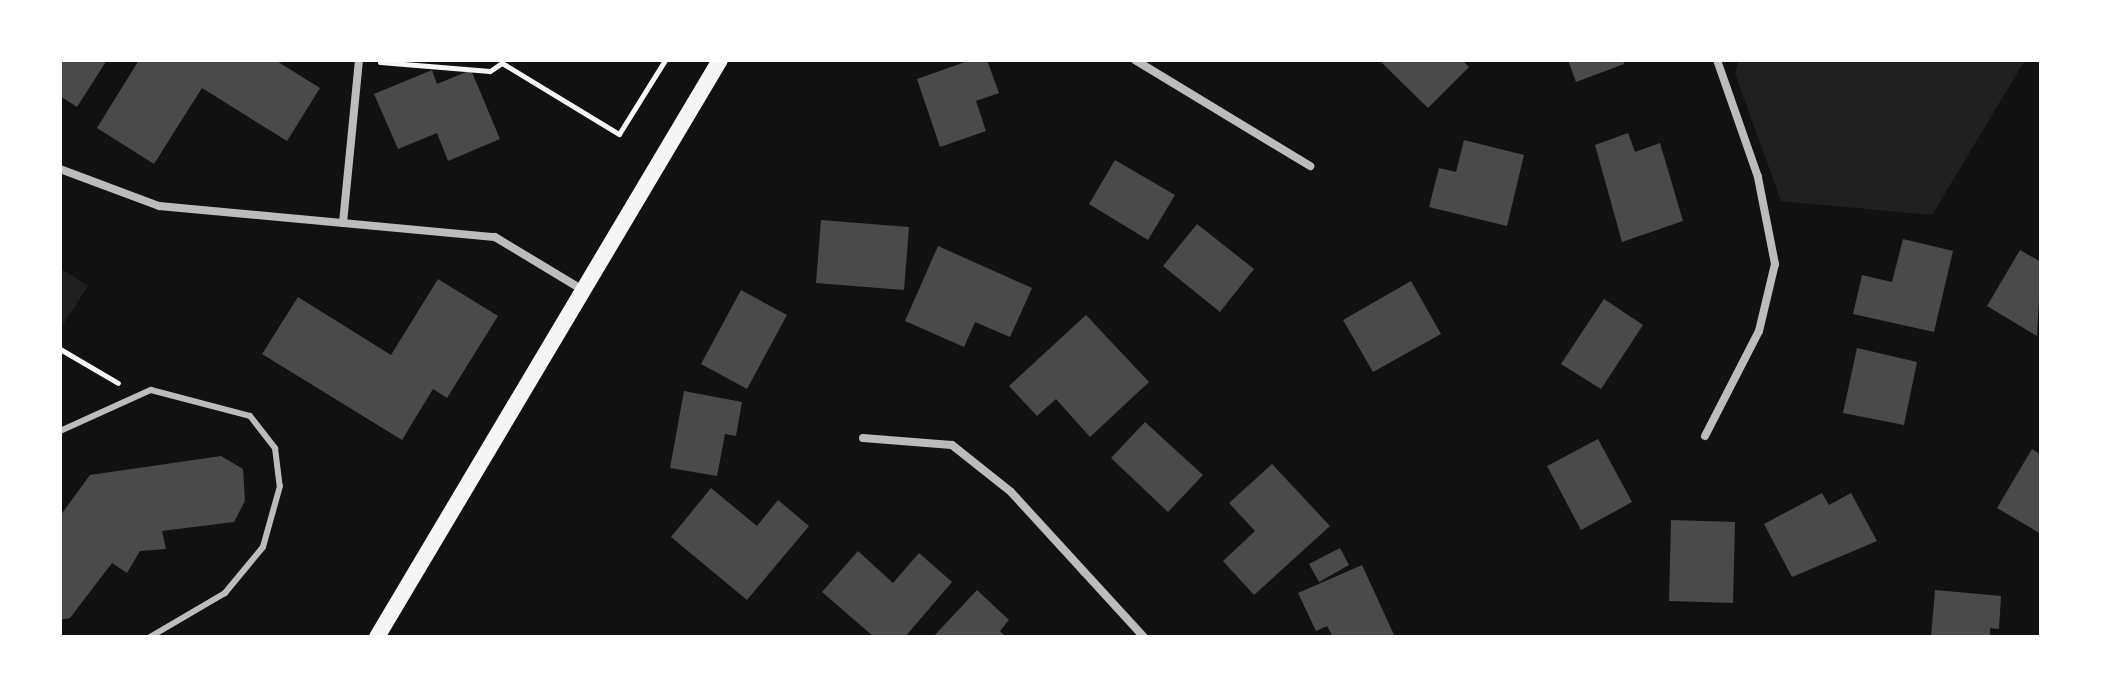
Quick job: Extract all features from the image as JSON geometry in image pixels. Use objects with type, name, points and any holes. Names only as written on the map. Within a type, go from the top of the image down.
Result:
[{"type":"main road","points":[[377,637],[720,60]]},
{"type":"street","points":[[1135,60],[1310,166]]},
{"type":"street","points":[[1705,436],[1759,331],[1775,264],[1758,177],[1717,60]]},
{"type":"street","points":[[343,223],[359,61]]},
{"type":"street","points":[[60,169],[159,206],[495,237],[584,290]]},
{"type":"street","points":[[863,438],[952,445],[1011,492],[1144,637]]},
{"type":"lane","points":[[60,431],[151,390],[250,416],[275,448],[280,486],[263,547],[225,593],[150,637]]},
{"type":"path","points":[[359,61],[490,71],[502,63],[619,134],[665,60]]},
{"type":"path","points":[[60,349],[139,395]]},
{"type":"shaded area","points":[[1739,60],[2025,60],[1932,215],[1781,201],[1735,73]]},
{"type":"shaded area","points":[[60,268],[88,286],[60,329]]},
{"type":"building","points":[[60,60],[107,60],[77,107],[60,96]]},
{"type":"building","points":[[139,60],[275,60],[320,88],[287,141],[202,88],[154,164],[97,128]]},
{"type":"building","points":[[971,60],[987,60],[999,93],[976,101],[986,131],[940,147],[917,79]]},
{"type":"building","points":[[1379,60],[1462,60],[1469,67],[1428,108]]},
{"type":"building","points":[[1568,60],[1623,60],[1624,64],[1576,82]]},
{"type":"building","points":[[432,70],[437,84],[471,70],[500,139],[448,161],[437,133],[398,149],[374,94]]},
{"type":"building","points":[[1628,133],[1635,152],[1660,143],[1683,221],[1622,242],[1595,145]]},
{"type":"building","points":[[1464,140],[1524,155],[1507,226],[1429,207],[1439,168],[1456,172]]},
{"type":"building","points":[[1115,160],[1175,195],[1148,240],[1089,204]]},
{"type":"building","points":[[821,220],[909,227],[904,290],[816,283]]},
{"type":"building","points":[[1197,224],[1254,269],[1220,312],[1163,266]]},
{"type":"building","points":[[1903,239],[1953,251],[1934,332],[1853,314],[1862,275],[1892,282]]},
{"type":"building","points":[[938,246],[1032,288],[1010,337],[975,322],[964,347],[905,321]]},
{"type":"building","points":[[2020,250],[2041,262],[2037,336],[1987,306]]},
{"type":"building","points":[[438,279],[498,316],[447,398],[433,389],[402,440],[262,354],[298,297],[391,355]]},
{"type":"building","points":[[1411,281],[1441,334],[1373,372],[1343,320]]},
{"type":"building","points":[[741,290],[787,315],[747,389],[701,364]]},
{"type":"building","points":[[1604,299],[1643,325],[1601,389],[1561,364]]},
{"type":"building","points":[[1086,315],[1149,382],[1090,437],[1056,399],[1037,416],[1009,386]]},
{"type":"building","points":[[1857,348],[1917,362],[1904,425],[1843,413]]},
{"type":"building","points":[[684,391],[742,402],[736,436],[725,434],[717,476],[670,468]]},
{"type":"building","points":[[1145,422],[1203,475],[1168,512],[1111,458]]},
{"type":"building","points":[[1598,439],[1632,502],[1581,530],[1547,466]]},
{"type":"building","points":[[2032,449],[2041,455],[2041,534],[1997,508]]},
{"type":"building","points":[[221,456],[243,469],[245,501],[234,522],[162,531],[166,549],[140,551],[127,573],[112,563],[70,618],[60,620],[60,516],[90,475]]},
{"type":"building","points":[[1272,464],[1330,526],[1254,595],[1223,561],[1255,531],[1229,503]]},
{"type":"building","points":[[711,488],[757,526],[778,500],[809,526],[747,600],[671,537]]},
{"type":"building","points":[[1822,493],[1829,505],[1851,493],[1877,541],[1792,577],[1764,524]]},
{"type":"building","points":[[1671,520],[1735,522],[1733,603],[1669,601]]},
{"type":"building","points":[[1340,548],[1349,565],[1319,582],[1309,564]]},
{"type":"building","points":[[858,551],[893,583],[919,553],[952,582],[905,637],[874,637],[822,592]]},
{"type":"building","points":[[1362,565],[1395,637],[1333,637],[1327,626],[1316,631],[1298,593]]},
{"type":"building","points":[[977,590],[1009,620],[1000,631],[1006,637],[933,637]]},
{"type":"building","points":[[1935,590],[2001,596],[1999,629],[1990,628],[1990,637],[1931,637]]}]
